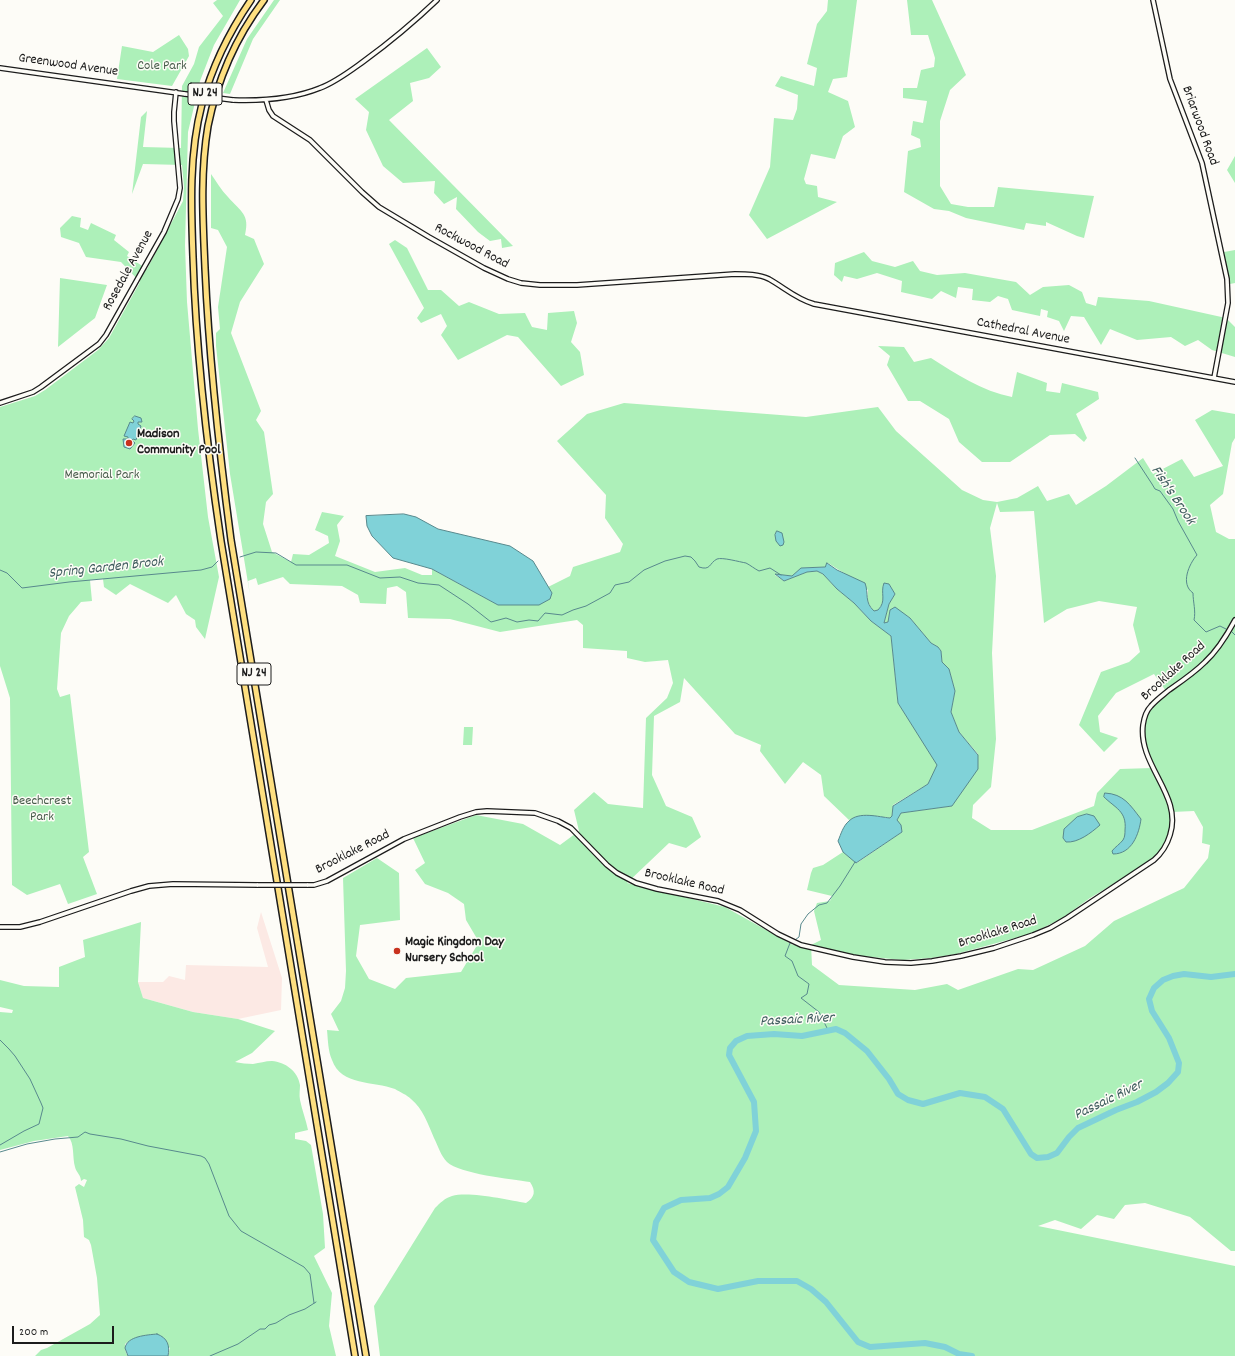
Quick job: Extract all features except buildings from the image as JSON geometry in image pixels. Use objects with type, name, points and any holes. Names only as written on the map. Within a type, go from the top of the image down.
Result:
[{"type":"highway","name":"NJ 24","points":[[251,0],[232,30],[216,65],[202,103],[197,130],[193,161],[192,197],[194,287],[197,332],[205,423],[220,541],[355,1356]]},
{"type":"highway","name":"NJ 24","points":[[264,0],[245,29],[230,58],[219,87],[208,126],[203,186],[203,242],[208,331],[216,422],[231,540],[366,1356]]},
{"type":"street","name":"Greenwood Avenue","points":[[0,68],[233,100],[266,100],[285,98],[322,88],[339,79],[405,30],[437,0]]},
{"type":"street","name":"Briarwood Road","points":[[1153,0],[1170,79],[1202,163],[1228,285],[1228,303],[1214,378]]},
{"type":"street","name":"Rosedale Avenue","points":[[0,403],[28,394],[42,387],[99,344],[106,335],[164,232],[178,199],[180,188],[174,112],[176,92]]},
{"type":"street","name":"Rockwood Road","points":[[266,100],[269,110],[273,116],[313,143],[379,207],[429,238],[504,278],[531,284],[577,286],[749,274],[769,279],[798,298],[808,302]]},
{"type":"street","name":"Cathedral Avenue","points":[[808,302],[1235,382]]},
{"type":"street","name":"Brooklake Road","points":[[0,927],[20,927],[40,922],[131,891],[157,885],[314,885],[327,880],[404,839],[469,814],[487,811],[535,813],[549,817],[571,828],[607,864],[627,879],[645,886],[718,901],[740,910],[796,943],[816,949],[852,957],[898,962],[932,961],[974,953],[1012,942],[1050,928],[1154,860],[1164,849],[1172,828],[1173,814],[1168,797],[1144,747],[1142,733],[1144,717],[1153,703],[1189,676],[1207,660],[1223,640],[1235,620]]},
{"type":"shaded area","points":[[261,912],[282,978],[281,1010],[238,1019],[193,1012],[143,998],[138,982],[163,982],[169,976],[185,980],[186,965],[268,967],[257,928]]},
{"type":"green space","name":"Memorial Park","points":[[217,0],[240,0],[214,45],[200,81],[188,132],[185,245],[187,302],[198,429],[208,517],[219,577],[205,639],[196,627],[195,620],[186,614],[176,595],[168,603],[130,584],[116,595],[104,587],[103,579],[90,580],[92,601],[81,602],[69,616],[61,633],[57,689],[60,697],[70,694],[89,852],[83,857],[97,894],[68,904],[60,884],[27,895],[12,885],[10,698],[0,666],[0,407],[35,396],[98,350],[109,338],[140,282],[121,262],[86,257],[79,243],[61,237],[60,228],[72,216],[81,218],[80,227],[88,230],[91,223],[116,235],[114,240],[129,252],[127,256],[147,269],[183,201],[184,187],[182,165],[143,164],[132,194],[141,117],[147,111],[143,147],[181,148],[182,86],[194,64],[199,47],[223,16],[213,3]]},
{"type":"green space","points":[[274,0],[280,0],[253,39],[230,94],[223,93],[247,39]]},
{"type":"green space","points":[[828,0],[857,0],[847,77],[833,79],[828,92],[848,101],[855,127],[843,136],[835,159],[811,154],[804,179],[806,184],[817,186],[818,197],[837,202],[767,239],[749,215],[770,167],[774,118],[793,120],[797,109],[798,95],[775,86],[781,76],[814,86],[817,68],[807,64],[817,24],[827,11]]},
{"type":"green space","points":[[907,0],[932,0],[966,75],[950,90],[940,121],[940,186],[951,204],[968,207],[994,207],[998,187],[1094,196],[1084,238],[1046,222],[1046,226],[1026,223],[1024,230],[966,218],[949,211],[934,209],[904,192],[908,151],[921,147],[920,139],[911,135],[913,121],[923,123],[927,101],[903,98],[903,88],[917,88],[921,70],[934,67],[935,58],[928,35],[911,35]]},
{"type":"green space","name":"Cole Park","points":[[179,35],[188,49],[189,56],[172,86],[117,79],[122,46],[153,52]]},
{"type":"green space","points":[[427,48],[441,67],[429,78],[410,83],[413,101],[389,120],[513,246],[502,248],[501,239],[490,241],[478,232],[456,209],[457,197],[444,204],[434,193],[435,181],[403,183],[383,166],[366,130],[369,112],[355,99]]},
{"type":"green space","points":[[1235,156],[1235,183],[1227,170]]},
{"type":"green space","points":[[211,174],[223,191],[243,214],[246,222],[245,235],[254,239],[264,264],[240,302],[231,333],[261,411],[256,420],[264,432],[273,494],[266,502],[263,524],[272,552],[291,562],[293,554],[309,555],[329,543],[328,536],[315,530],[322,512],[344,516],[337,525],[340,541],[335,556],[375,572],[405,568],[422,575],[432,575],[432,569],[498,605],[552,593],[548,587],[570,576],[573,567],[620,552],[623,544],[605,518],[606,495],[557,441],[587,414],[624,403],[806,417],[878,407],[896,431],[962,490],[983,500],[997,502],[1017,498],[1038,486],[1047,501],[1069,494],[1076,505],[1106,486],[1143,458],[1153,474],[1182,459],[1194,477],[1223,466],[1195,420],[1212,410],[1235,414],[1235,438],[1232,443],[1223,494],[1210,505],[1216,532],[1229,539],[1235,539],[1235,1251],[1231,1251],[1190,1217],[1145,1203],[1125,1205],[1114,1219],[1097,1215],[1081,1229],[1055,1220],[1038,1226],[1235,1266],[1235,1356],[380,1356],[374,1306],[435,1208],[447,1198],[459,1195],[489,1196],[526,1203],[533,1196],[534,1191],[530,1182],[474,1173],[463,1170],[447,1162],[440,1151],[422,1112],[415,1103],[395,1089],[350,1078],[336,1068],[328,1045],[327,1030],[339,1031],[331,1014],[341,1001],[345,988],[346,971],[343,878],[377,858],[399,873],[400,920],[360,925],[356,956],[369,979],[395,989],[406,978],[461,972],[479,942],[466,920],[464,904],[448,893],[425,884],[415,870],[425,863],[413,838],[476,815],[523,824],[560,845],[579,831],[574,810],[594,792],[608,804],[643,808],[646,718],[667,698],[673,683],[668,660],[645,662],[627,658],[627,651],[583,648],[583,625],[577,620],[500,632],[450,619],[408,618],[406,592],[397,586],[387,588],[386,604],[360,603],[358,595],[342,586],[290,584],[283,577],[258,585],[256,578],[248,581],[250,595],[230,474],[216,346],[216,333],[220,329],[218,307],[227,247],[218,230],[211,228]],"holes":[[[997,503],[1000,512],[1034,511],[1044,623],[1067,609],[1099,601],[1137,607],[1133,625],[1140,652],[1129,662],[1101,672],[1079,725],[1104,752],[1118,738],[1100,732],[1098,716],[1116,693],[1154,674],[1168,694],[1149,708],[1144,720],[1143,742],[1152,768],[1120,769],[1097,793],[1094,806],[1032,830],[991,830],[972,818],[973,805],[991,787],[996,739],[992,653],[996,576],[990,528]],[[828,563],[868,590],[868,601],[874,611],[878,610],[883,602],[883,585],[889,584],[895,594],[889,604],[884,623],[888,622],[890,610],[906,615],[931,643],[938,647],[941,651],[942,662],[949,669],[955,691],[951,712],[959,732],[978,754],[952,806],[901,813],[897,820],[902,832],[857,863],[843,852],[823,865],[813,868],[807,890],[832,896],[830,901],[817,903],[814,911],[821,940],[811,945],[793,945],[725,907],[627,883],[669,843],[686,848],[701,837],[692,817],[666,806],[652,775],[654,716],[680,702],[684,678],[735,734],[761,745],[760,751],[785,784],[803,762],[821,775],[824,796],[849,820],[865,816],[890,818],[892,816],[893,805],[928,784],[938,765],[898,703],[891,636],[871,621],[824,575],[817,571],[807,572],[784,581],[775,575],[793,576],[801,568],[826,567]],[[1194,811],[1203,827],[1202,843],[1210,845],[1208,858],[1184,888],[1114,921],[1085,946],[1033,970],[1018,969],[958,990],[947,984],[915,990],[839,985],[812,965],[811,945],[860,956],[903,960],[931,958],[956,954],[1030,934],[1061,919],[1090,898],[1156,858],[1170,839],[1172,812]]]},
{"type":"green space","points":[[395,240],[407,248],[428,290],[441,290],[459,306],[469,302],[499,314],[525,313],[532,327],[547,330],[548,313],[574,311],[577,323],[571,342],[580,352],[584,375],[561,386],[518,337],[507,335],[458,360],[441,335],[447,326],[441,314],[421,323],[417,318],[424,308],[389,244]]},
{"type":"green space","points":[[1235,250],[1235,283],[1230,284],[1224,252]]},
{"type":"green space","points":[[864,252],[872,261],[895,267],[913,261],[920,271],[937,275],[965,273],[1016,282],[1030,295],[1043,287],[1069,285],[1082,292],[1086,303],[1096,306],[1098,297],[1149,301],[1226,318],[1235,327],[1235,357],[1212,350],[1198,340],[1185,346],[1171,337],[1137,340],[1110,329],[1101,345],[1084,317],[1071,316],[1064,331],[1059,321],[1047,317],[1048,311],[1041,309],[1040,316],[1012,310],[1008,299],[998,296],[990,302],[972,300],[973,289],[958,287],[956,298],[941,291],[932,299],[901,292],[902,281],[877,273],[857,279],[844,276],[842,282],[834,275],[835,263]]},
{"type":"green space","points":[[60,278],[107,285],[95,318],[58,347]]},
{"type":"green space","points":[[878,346],[904,347],[914,362],[931,358],[960,376],[990,391],[1012,397],[1017,372],[1047,383],[1046,391],[1060,393],[1062,383],[1098,392],[1099,399],[1076,414],[1087,438],[1084,442],[1075,434],[1050,435],[1010,462],[982,462],[959,442],[949,419],[920,401],[908,401],[887,365],[890,356]]},
{"type":"green space","points":[[464,727],[473,727],[472,745],[463,745]]},
{"type":"green space","points":[[141,922],[138,982],[143,998],[193,1012],[238,1019],[275,1031],[252,1053],[235,1062],[253,1064],[272,1061],[282,1063],[297,1075],[300,1085],[300,1100],[308,1130],[295,1133],[295,1139],[306,1141],[311,1145],[323,1214],[325,1248],[314,1256],[332,1293],[329,1326],[336,1356],[168,1356],[170,1348],[151,1335],[134,1339],[125,1344],[126,1353],[128,1356],[35,1356],[41,1350],[90,1324],[100,1315],[97,1278],[91,1245],[89,1240],[84,1237],[83,1220],[75,1187],[79,1184],[84,1187],[87,1180],[84,1179],[81,1181],[74,1163],[72,1143],[68,1136],[34,1141],[0,1150],[0,1012],[12,1013],[13,1010],[0,1007],[0,980],[24,986],[59,987],[59,967],[85,957],[83,940]]},
{"type":"water","points":[[135,416],[141,418],[142,422],[138,422],[141,426],[136,440],[132,440],[135,443],[130,449],[124,447],[123,439],[128,439],[128,437],[124,436],[130,422],[133,423],[134,421],[132,419]]},
{"type":"water","points":[[404,514],[416,517],[438,529],[510,546],[533,561],[552,593],[550,599],[539,605],[498,605],[432,569],[393,558],[372,536],[367,526],[366,516]]},
{"type":"water","points":[[777,531],[782,533],[784,542],[783,545],[780,546],[776,541],[775,535]]},
{"type":"water","points":[[827,563],[837,570],[865,583],[868,601],[874,611],[881,607],[884,583],[889,584],[895,594],[889,604],[884,623],[888,622],[890,610],[895,607],[910,618],[931,643],[938,647],[941,651],[942,662],[949,669],[955,691],[951,712],[959,732],[978,755],[978,769],[952,806],[901,813],[897,820],[901,825],[902,832],[856,863],[843,852],[838,841],[842,830],[847,823],[853,818],[863,815],[890,818],[892,816],[893,806],[928,784],[937,765],[898,703],[891,636],[871,621],[823,574],[817,571],[807,572],[784,581],[775,574],[792,576],[801,568],[825,567]]},
{"type":"water","points":[[1105,793],[1122,798],[1130,805],[1141,819],[1136,837],[1130,847],[1120,853],[1113,854],[1112,851],[1124,838],[1124,818],[1119,810],[1104,797]]},
{"type":"water","points":[[1087,814],[1094,816],[1100,825],[1080,839],[1066,842],[1063,838],[1064,829],[1077,817]]},
{"type":"water","points":[[157,1334],[166,1340],[169,1349],[168,1356],[128,1356],[125,1348],[129,1341],[138,1337]]},
{"type":"waterway","name":"Fish's Brook","points":[[1135,458],[1155,489],[1160,491],[1173,509],[1197,555],[1191,563],[1186,579],[1187,585],[1193,593],[1195,610],[1194,620],[1206,632],[1220,626],[1226,629]]},
{"type":"waterway","name":"Spring Garden Brook","points":[[240,557],[256,552],[276,553],[296,565],[347,565],[380,578],[400,577],[418,583],[439,585],[468,604],[491,622],[506,618],[517,622],[529,620],[538,621],[545,613],[562,615],[586,606],[610,593],[615,585],[629,582],[644,570],[665,561],[685,556],[691,557],[699,567],[703,568],[708,567],[717,559],[723,559],[746,563],[759,571],[770,568],[781,575]]},
{"type":"waterway","name":"Spring Garden Brook","points":[[0,570],[7,573],[22,588],[69,582],[201,570],[212,567],[218,561]]},
{"type":"waterway","name":"Fish's Brook","points":[[1232,632],[1235,635]]},
{"type":"waterway","name":"Spring Garden Brook","points":[[795,940],[799,937],[801,924],[808,914],[819,905],[827,903],[855,862]]},
{"type":"waterway","name":"Spring Garden Brook","points":[[792,942],[790,943],[785,956],[792,961],[798,976],[809,984],[807,994],[801,998],[819,1012],[828,1030]]},
{"type":"waterway","name":"Passaic River","points":[[972,1356],[959,1354],[945,1347],[925,1343],[870,1347],[858,1342],[826,1302],[811,1289],[797,1281],[758,1281],[718,1289],[689,1282],[674,1272],[653,1240],[656,1222],[664,1208],[681,1200],[710,1198],[719,1194],[728,1187],[745,1158],[756,1131],[754,1102],[729,1055],[730,1048],[736,1041],[747,1036],[774,1034],[802,1036],[836,1029],[845,1033],[867,1051],[889,1079],[898,1094],[908,1100],[923,1104],[960,1093],[985,1097],[1003,1109],[1031,1154],[1037,1158],[1048,1157],[1057,1153],[1078,1128],[1156,1092],[1168,1083],[1178,1072],[1179,1063],[1169,1038],[1152,1011],[1149,999],[1154,988],[1163,980],[1184,974],[1211,977],[1235,974]]},
{"type":"waterway","points":[[0,1040],[15,1056],[30,1079],[43,1108],[39,1124],[0,1145]]},
{"type":"waterway","points":[[0,1152],[27,1144],[78,1137],[85,1132],[201,1156],[205,1158],[209,1164],[229,1216],[241,1231],[304,1267],[310,1274],[314,1303]]},
{"type":"waterway","points":[[210,1356],[238,1344],[260,1329],[265,1329],[269,1325],[305,1309],[316,1302]]},
{"type":"place","name":"Madison Community Pool","points":[[129,443]]},
{"type":"place","name":"Magic Kingdom Day Nursery School","points":[[397,951]]},
{"type":"park label","name":"Beechcrest Park","points":[[42,810]]}]
